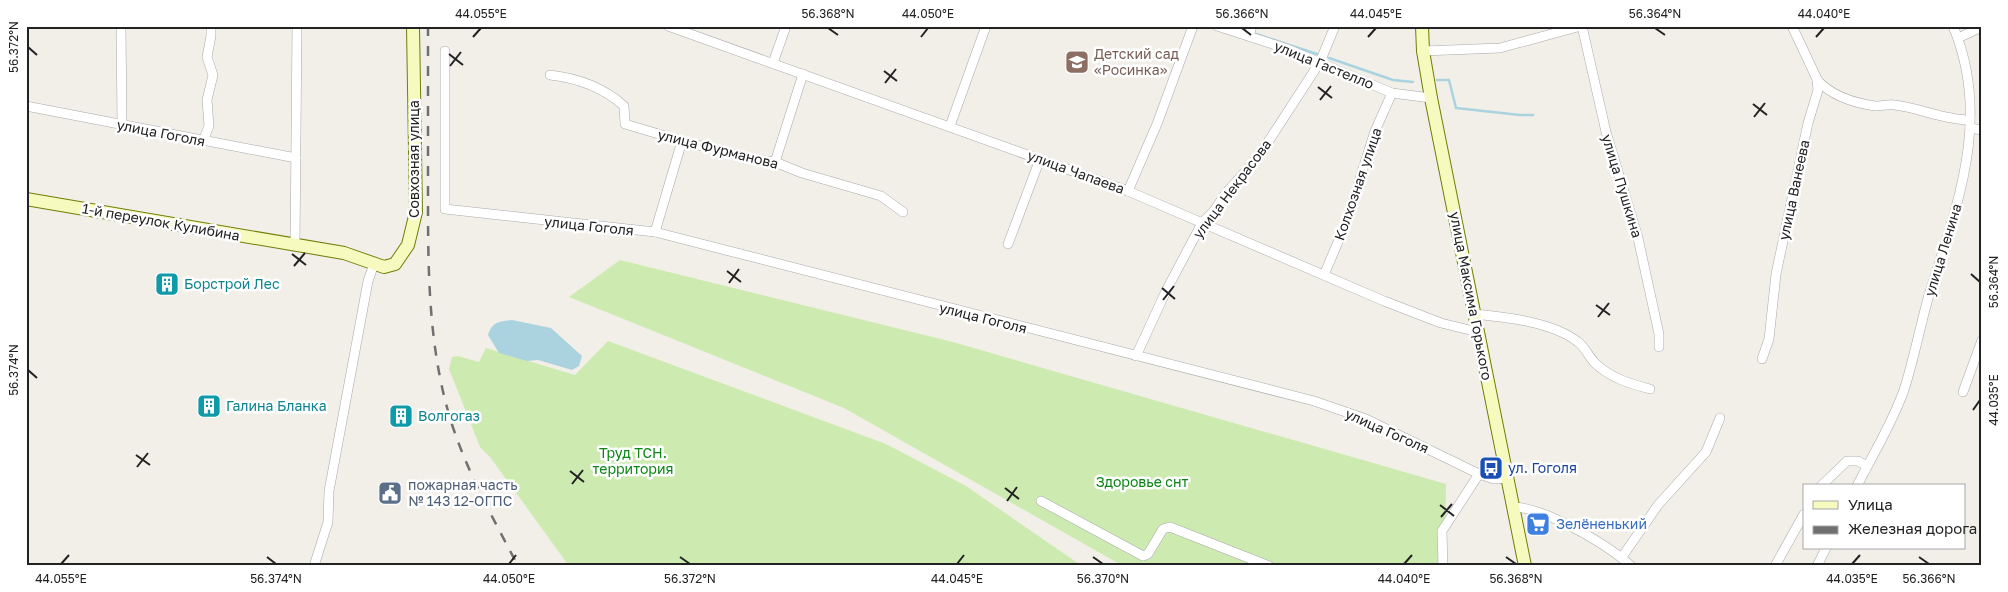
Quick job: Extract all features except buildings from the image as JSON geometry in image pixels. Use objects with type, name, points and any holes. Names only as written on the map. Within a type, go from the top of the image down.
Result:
[{"type":"street","points":[[120,26],[122,125]]},
{"type":"street","points":[[203,141],[209,126],[207,100],[212,83],[211,69],[207,57],[211,26]]},
{"type":"street","points":[[295,245],[297,26]]},
{"type":"street","name":"Совхозная улица","points":[[374,264],[389,266],[400,259],[408,246],[415,223],[413,26]]},
{"type":"street","name":"улица Чапаева","points":[[668,26],[1128,191],[1441,323],[1478,332]]},
{"type":"street","points":[[773,63],[786,26]]},
{"type":"street","points":[[950,126],[986,26]]},
{"type":"street","points":[[1128,191],[1157,124],[1193,26]]},
{"type":"street","name":"улица Гастелло","points":[[1217,26],[1320,62],[1392,93],[1431,98]]},
{"type":"street","points":[[1249,36],[1252,26]]},
{"type":"street","name":"улица Некрасова","points":[[1136,356],[1167,289],[1202,223],[1252,164],[1320,62],[1336,26]]},
{"type":"street","name":"улица Максима Горького","points":[[1422,26],[1423,51],[1431,98],[1525,566]]},
{"type":"street","points":[[1423,51],[1500,48],[1582,26]]},
{"type":"street","name":"улица Пушкина","points":[[1582,26],[1606,132],[1638,238],[1659,334],[1659,347]]},
{"type":"street","name":"улица Ванеева","points":[[1762,359],[1769,339],[1776,274],[1808,123],[1816,100],[1817,79],[1792,26]]},
{"type":"street","name":"улица Ленина","points":[[1858,484],[1887,430],[1904,390],[1922,319],[1958,204],[1968,158],[1970,81],[1953,26]]},
{"type":"street","points":[[1958,38],[1982,27]]},
{"type":"street","name":"улица Гоголя","points":[[445,51],[445,209],[656,232],[1314,402],[1352,414],[1479,474],[1494,479],[1507,478]]},
{"type":"street","points":[[775,162],[803,74]]},
{"type":"street","name":"улица Фурманова","points":[[550,75],[602,89],[624,106],[626,124],[756,160],[775,162],[802,173],[881,196],[904,212]]},
{"type":"street","points":[[1817,79],[1832,94]]},
{"type":"street","name":"Колхозная улица","points":[[1324,275],[1346,224],[1375,131],[1392,93]]},
{"type":"street","points":[[1816,100],[1821,95],[1832,94],[1876,106],[1894,105],[1957,120],[1982,130]]},
{"type":"street","name":"улица Гоголя","points":[[26,106],[296,158]]},
{"type":"street","points":[[656,232],[682,141]]},
{"type":"street","points":[[1008,244],[1040,159]]},
{"type":"street","name":"1-й переулок Кулибина","points":[[26,199],[350,254],[374,264]]},
{"type":"street","points":[[314,566],[328,522],[329,491],[368,282],[374,264]]},
{"type":"street","points":[[1474,314],[1545,326],[1580,343],[1596,364],[1610,374],[1631,384],[1650,388]]},
{"type":"street","points":[[1963,392],[1982,340]]},
{"type":"street","points":[[1622,557],[1658,506],[1706,452],[1720,418]]},
{"type":"street","points":[[1824,484],[1847,461],[1858,461],[1867,466]]},
{"type":"street","points":[[1443,566],[1442,531],[1479,474]]},
{"type":"street","points":[[1041,501],[1143,556],[1148,554],[1164,529],[1170,527],[1269,566]]},
{"type":"street","points":[[1514,507],[1535,510],[1622,557],[1631,566]]},
{"type":"street","points":[[1774,566],[1803,516]]},
{"type":"street","points":[[1817,566],[1825,550]]},
{"type":"green space","name":"Здоровье снт","points":[[620,260],[953,342],[1446,484],[1445,566],[1123,566],[844,408],[569,297]]},
{"type":"green space","name":"Труд ТСН. территория","points":[[608,341],[886,444],[966,486],[1082,566],[569,566],[490,457],[480,447],[449,369],[452,357],[458,356],[479,362],[486,348],[575,375]]},
{"type":"water","points":[[512,320],[551,328],[582,356],[579,366],[572,370],[538,360],[527,361],[499,353],[488,335],[492,327],[497,323]]},
{"type":"waterway","points":[[1235,26],[1244,29]]},
{"type":"waterway","points":[[1256,34],[1317,54]]},
{"type":"waterway","points":[[1329,58],[1393,80],[1413,82]]},
{"type":"waterway","points":[[1437,80],[1449,80],[1456,108],[1533,115]]},
{"type":"railway","points":[[428,26],[428,248],[430,303],[436,357],[441,384],[454,431],[479,490],[518,566]]},
{"type":"place","name":"Детский сад «Росинка»","points":[[1077,62]]},
{"type":"place","name":"Борстрой Лес","points":[[167,284]]},
{"type":"place","name":"Галина Бланка","points":[[209,406]]},
{"type":"place","name":"Волгогаз","points":[[401,416]]},
{"type":"place","name":"ул. Гоголя","points":[[1491,468]]},
{"type":"place","name":"пожарная часть № 143 12-ОГПС","points":[[390,493]]},
{"type":"place","name":"Зелёненький","points":[[1538,524]]}]
